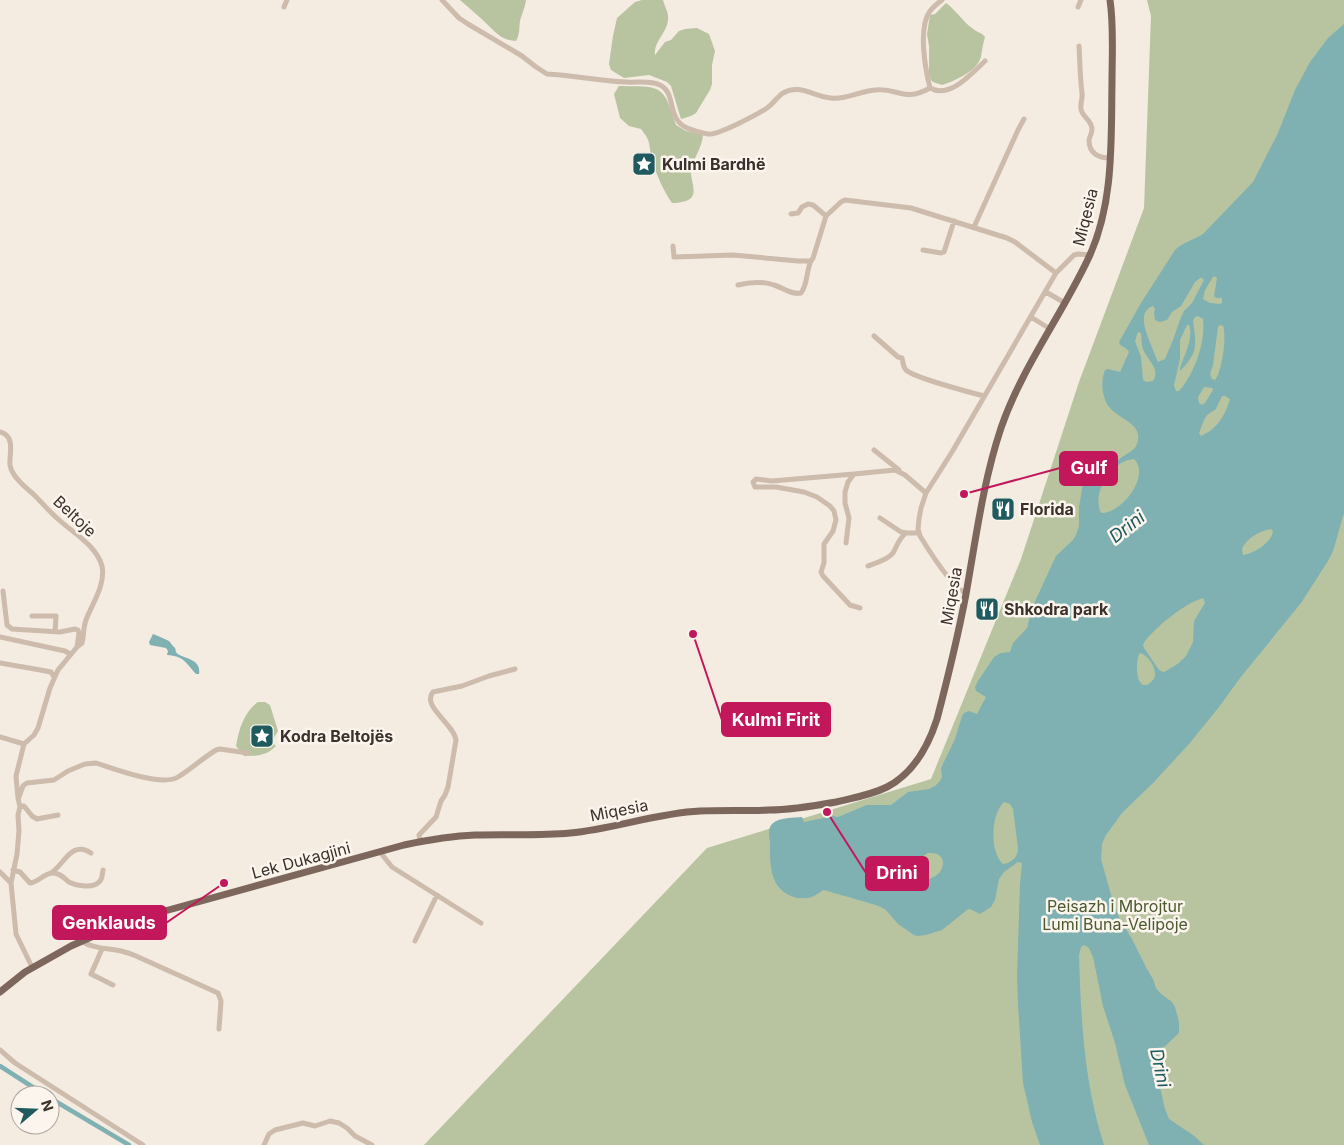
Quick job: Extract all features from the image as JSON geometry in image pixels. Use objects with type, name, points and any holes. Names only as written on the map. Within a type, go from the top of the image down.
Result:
[{"type":"main road","name":"Miqesia","points":[[476,835],[569,833],[601,829],[676,813],[794,808],[864,795],[886,787],[909,772],[924,750],[933,732],[955,648],[985,486],[1002,427],[1020,384],[1090,255],[1097,235],[1104,208],[1110,158],[1112,37],[1110,0]]},
{"type":"main road","name":"Lek Dukagjini","points":[[0,992],[32,967],[81,941],[116,926],[380,852],[420,842],[476,835]]},
{"type":"street","points":[[284,7],[288,0]]},
{"type":"street","points":[[442,0],[459,18],[522,56],[547,74],[659,84],[670,97],[673,112],[678,122],[699,132],[712,135],[758,114],[784,93],[794,90],[808,90],[830,98],[843,98],[866,91],[877,90],[913,95],[930,88]]},
{"type":"street","points":[[942,0],[930,11],[924,27],[924,60],[930,88],[935,91],[955,86],[985,61]]},
{"type":"street","points":[[1078,7],[1081,0]]},
{"type":"street","points":[[1079,46],[1082,96],[1080,107],[1092,126],[1089,142],[1094,155],[1101,158],[1110,158]]},
{"type":"street","points":[[974,228],[1024,120]]},
{"type":"street","points":[[738,286],[750,282],[758,282],[774,285],[795,294],[801,293],[805,287],[808,266],[813,258],[826,216],[841,202],[849,200],[911,208],[1011,240],[1056,273]]},
{"type":"street","points":[[791,214],[798,213],[808,204],[813,205],[826,216]]},
{"type":"street","points":[[924,250],[944,252],[954,221]]},
{"type":"street","points":[[673,246],[674,257],[733,256],[811,261]]},
{"type":"street","points":[[966,593],[961,591],[947,575],[918,532],[921,508],[926,493],[1056,273],[1074,255],[1090,255]]},
{"type":"street","points":[[1046,292],[1065,303]]},
{"type":"street","points":[[1031,317],[1050,329]]},
{"type":"street","points":[[874,336],[898,357],[902,358],[905,370],[920,377],[984,396]]},
{"type":"street","name":"Beltoje","points":[[0,432],[8,436],[11,452],[10,464],[16,478],[58,519],[84,540],[92,549],[102,570],[101,582],[85,621],[82,643],[70,654],[54,676],[38,728],[34,735],[24,744],[18,764],[16,776],[20,805],[18,815],[19,831],[17,854],[11,883]]},
{"type":"street","points":[[874,450],[926,493]]},
{"type":"street","points":[[860,608],[850,605],[822,576],[824,544],[833,531],[836,520],[830,506],[817,497],[804,492],[776,487],[755,487],[753,482],[756,479],[772,482],[891,470],[895,470],[905,476]]},
{"type":"street","points":[[846,543],[849,518],[845,503],[845,492],[848,482],[854,474]]},
{"type":"street","points":[[880,518],[906,533],[918,532]]},
{"type":"street","points":[[868,566],[889,557],[906,533]]},
{"type":"street","points":[[3,591],[7,625],[12,629],[55,632],[75,629],[78,630],[79,634],[77,647]]},
{"type":"street","points":[[32,616],[56,616],[55,632]]},
{"type":"street","points":[[0,637],[65,650],[70,654]]},
{"type":"street","points":[[0,662],[46,670],[54,676]]},
{"type":"street","points":[[420,842],[419,835],[436,817],[448,787],[456,740],[456,735],[452,728],[432,706],[430,701],[431,695],[433,692],[462,686],[515,669]]},
{"type":"street","points":[[0,737],[24,744]]},
{"type":"street","points":[[58,815],[37,819],[32,816],[24,806],[20,805],[23,786],[27,783],[54,780],[68,771],[90,763],[165,781],[178,777],[216,750],[226,749],[248,753]]},
{"type":"street","points":[[13,870],[20,872],[30,882],[35,882],[55,870],[62,860],[72,852],[86,849],[91,853]]},
{"type":"street","points":[[380,852],[392,867],[481,923]]},
{"type":"street","points":[[51,873],[58,874],[77,885],[87,886],[95,885],[100,881],[102,870]]},
{"type":"street","points":[[0,872],[11,883],[16,934],[32,967]]},
{"type":"street","points":[[415,941],[437,895]]},
{"type":"street","points":[[81,941],[87,945],[122,951],[136,956],[218,993],[221,1001],[219,1029]]},
{"type":"street","points":[[102,949],[91,974],[113,985]]},
{"type":"street","points":[[0,1050],[15,1063],[143,1145]]},
{"type":"street","points":[[264,1145],[269,1134],[276,1130],[303,1123],[315,1126],[330,1121],[339,1123],[354,1136],[372,1145]]},
{"type":"green space","points":[[460,0],[526,0],[516,41],[500,36]]},
{"type":"green space","points":[[663,0],[667,12],[667,25],[656,46],[655,55],[665,42],[671,40],[679,31],[697,28],[709,34],[715,51],[712,65],[712,84],[696,113],[691,116],[681,119],[671,86],[667,82],[649,75],[624,78],[611,70],[609,64],[617,18],[635,2]]},
{"type":"green space","name":"Peisazh i Mbrojtur Lumi Buna-Velipoje","points":[[1147,0],[1344,0],[1344,1145],[424,1145],[707,848],[931,779],[1021,559],[1079,382],[1144,208],[1151,16]]},
{"type":"green space","points":[[946,3],[968,25],[985,37],[981,57],[975,67],[959,78],[942,85],[933,82],[929,74],[927,34],[930,15],[935,14]]},
{"type":"green space","points":[[619,86],[644,87],[658,90],[668,101],[676,125],[686,131],[703,135],[692,166],[694,190],[690,199],[672,203],[656,170],[647,137],[641,129],[629,126],[620,118],[614,94]]},
{"type":"green space","points":[[258,702],[265,702],[270,705],[278,731],[271,742],[276,746],[269,752],[261,755],[244,756],[236,746],[239,733],[249,711]]},
{"type":"water","points":[[1344,24],[1344,513],[1333,551],[1301,603],[1189,744],[1122,813],[1106,835],[1102,844],[1101,859],[1119,917],[1156,988],[1175,1007],[1179,1022],[1179,1033],[1161,1050],[1157,1057],[1156,1069],[1165,1109],[1169,1119],[1204,1145],[1149,1145],[1125,1085],[1115,1043],[1103,1006],[1093,957],[1089,948],[1084,945],[1081,947],[1079,955],[1085,1051],[1092,1098],[1104,1145],[1040,1145],[1032,1122],[1023,1083],[1017,976],[1022,863],[1018,862],[1004,872],[999,879],[995,900],[991,907],[980,914],[970,909],[967,910],[942,930],[918,936],[898,924],[886,910],[879,906],[824,890],[806,898],[794,897],[784,892],[778,887],[772,874],[770,828],[772,824],[782,819],[802,817],[804,822],[833,816],[838,817],[867,805],[891,805],[908,792],[929,789],[940,781],[942,777],[941,768],[955,739],[962,716],[969,711],[977,714],[986,697],[976,691],[975,687],[978,681],[994,657],[1001,653],[1010,652],[1013,643],[1027,628],[1032,608],[1056,556],[1076,535],[1079,526],[1079,507],[1083,483],[1101,477],[1137,444],[1138,437],[1135,428],[1112,410],[1104,397],[1103,375],[1105,370],[1120,372],[1129,352],[1119,342],[1175,250],[1203,234],[1253,182],[1278,133],[1295,90],[1310,62],[1328,38]],"holes":[[[1214,276],[1217,278],[1214,296],[1221,298],[1222,303],[1210,303],[1203,299],[1205,290]],[[1202,278],[1204,280],[1192,303],[1181,317],[1165,359],[1158,362],[1145,328],[1145,313],[1153,306],[1155,309],[1155,320],[1160,322],[1167,320],[1172,312],[1181,306],[1195,282]],[[1198,316],[1203,319],[1201,347],[1190,376],[1179,391],[1176,391],[1174,385],[1180,359],[1180,340],[1187,325],[1189,325],[1190,335],[1180,371],[1190,359],[1195,348],[1193,320]],[[1220,325],[1223,326],[1224,331],[1222,362],[1215,380],[1212,379],[1210,374],[1218,327]],[[1138,332],[1141,333],[1143,349],[1155,372],[1153,381],[1146,382],[1143,380],[1141,357],[1135,341]],[[1204,387],[1212,388],[1213,390],[1202,405],[1199,403],[1198,397]],[[1222,396],[1230,399],[1220,421],[1212,430],[1201,436],[1199,433],[1207,415],[1216,409]],[[1134,459],[1138,466],[1139,474],[1137,483],[1125,501],[1109,512],[1101,513],[1099,505],[1101,487],[1111,471],[1118,465]],[[1271,529],[1273,531],[1262,547],[1243,555],[1242,549],[1244,545],[1258,533]],[[1203,598],[1205,603],[1194,621],[1193,642],[1186,656],[1179,663],[1163,672],[1159,670],[1143,645],[1150,635],[1164,622],[1188,605]],[[1140,653],[1146,656],[1153,665],[1155,676],[1147,685],[1140,683],[1137,674]],[[1004,802],[1010,804],[1013,809],[1018,848],[1016,857],[1012,861],[1003,864],[998,858],[995,851],[994,823],[996,815]],[[928,853],[934,853],[942,858],[943,865],[938,874],[920,883],[918,881],[921,858]]]},
{"type":"water","points":[[153,634],[169,641],[178,654],[194,661],[199,668],[199,674],[196,674],[181,659],[167,655],[168,651],[166,648],[150,645],[149,642]]},
{"type":"waterway","points":[[0,1066],[29,1085]]},
{"type":"waterway","points":[[60,1104],[129,1145]]},
{"type":"place","name":"Kulmi Bardhë","points":[[644,164]]},
{"type":"place","name":"Gulf","points":[[964,494]]},
{"type":"place","name":"Florida","points":[[1003,509]]},
{"type":"place","name":"Shkodra park","points":[[987,609]]},
{"type":"place","name":"Kulmi Firit","points":[[693,634]]},
{"type":"place","name":"Kodra Beltojës","points":[[262,736]]},
{"type":"place","name":"Drini","points":[[827,812]]},
{"type":"place","name":"Genklauds","points":[[224,883]]}]
